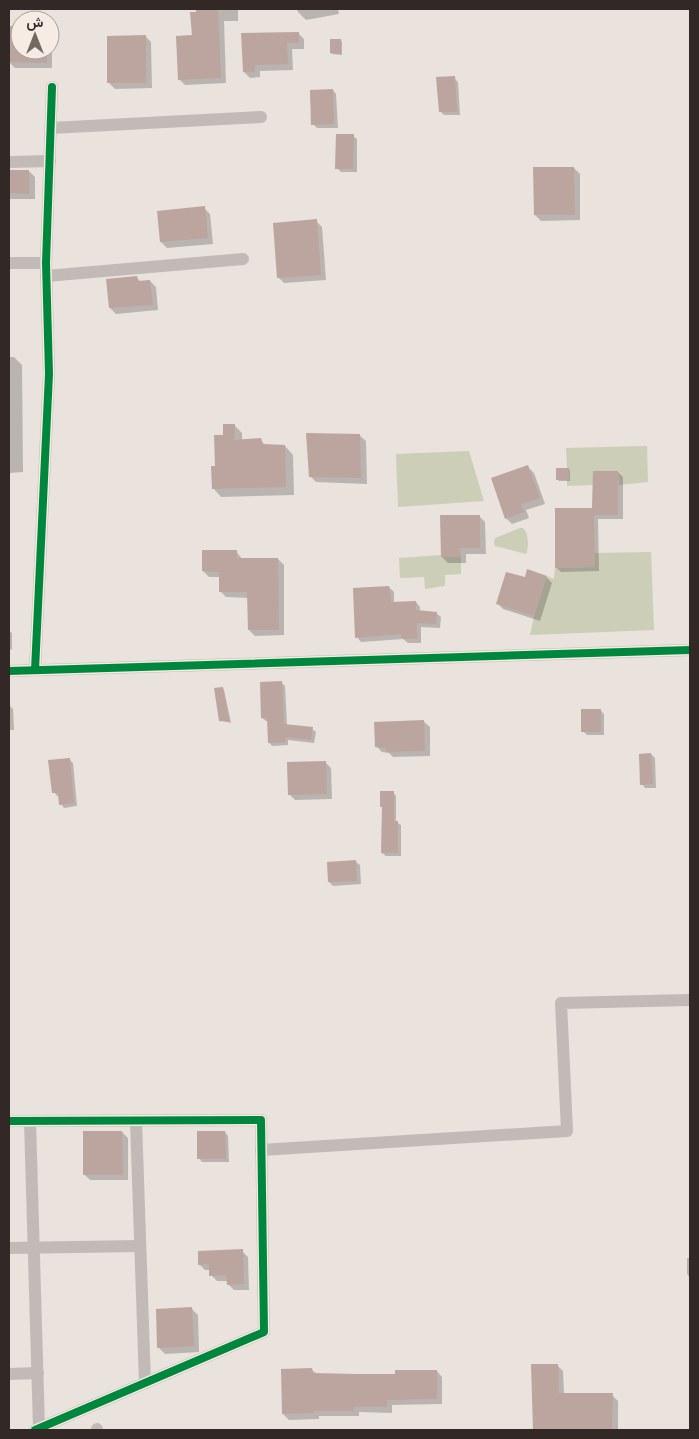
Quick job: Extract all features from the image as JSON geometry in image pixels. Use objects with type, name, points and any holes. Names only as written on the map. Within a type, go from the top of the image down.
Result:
[{"type":"street","points":[[35,670],[49,374],[46,263],[52,87]]},
{"type":"street","points":[[51,128],[261,117]]},
{"type":"street","points":[[9,162],[50,161]]},
{"type":"street","points":[[46,276],[243,259]]},
{"type":"street","points":[[9,263],[46,263]]},
{"type":"street","points":[[9,670],[690,650]]},
{"type":"street","points":[[261,1150],[567,1131],[561,1003],[690,1000]]},
{"type":"street","points":[[9,1121],[261,1120],[264,1332],[37,1429],[38,1373],[30,1121]]},
{"type":"street","points":[[136,1121],[145,1383]]},
{"type":"street","points":[[9,1248],[140,1246]]},
{"type":"street","points":[[9,1374],[38,1373]]},
{"type":"green space","points":[[647,446],[648,482],[619,485],[618,471],[593,471],[593,485],[567,486],[569,468],[567,468],[566,448]]},
{"type":"green space","points":[[469,451],[484,501],[398,507],[396,454]]},
{"type":"green space","points":[[523,528],[527,537],[528,548],[526,554],[495,546],[495,538]]},
{"type":"green space","points":[[651,552],[654,630],[530,635],[547,576],[554,579],[555,568],[595,567],[595,553]]},
{"type":"green space","points":[[441,555],[441,557],[461,557],[461,574],[445,575],[445,586],[425,589],[424,577],[400,578],[399,558]]},
{"type":"building","points":[[196,9],[218,9],[221,78],[178,80],[176,36],[192,35],[190,12],[196,12]]},
{"type":"building","points":[[9,26],[10,60],[47,60],[47,63],[9,62]]},
{"type":"building","points":[[299,32],[299,43],[287,43],[288,64],[255,65],[255,72],[243,72],[241,33]]},
{"type":"building","points":[[146,35],[146,83],[107,83],[107,36]]},
{"type":"building","points":[[330,39],[341,39],[341,54],[330,53]]},
{"type":"building","points":[[455,76],[457,112],[439,112],[436,77]]},
{"type":"building","points":[[333,89],[334,124],[311,125],[310,90]]},
{"type":"building","points":[[336,134],[354,134],[353,169],[335,169]]},
{"type":"building","points":[[533,167],[574,167],[575,215],[534,215]]},
{"type":"building","points":[[9,170],[29,170],[29,194],[9,193]]},
{"type":"building","points":[[205,206],[208,238],[160,242],[157,211]]},
{"type":"building","points":[[317,219],[321,275],[277,278],[273,223]]},
{"type":"building","points":[[137,276],[138,281],[150,280],[153,305],[109,308],[106,279]]},
{"type":"building","points":[[223,424],[235,424],[234,440],[261,438],[263,444],[285,445],[286,487],[212,489],[211,466],[215,466],[214,435],[223,435]]},
{"type":"building","points":[[306,433],[360,434],[361,478],[309,477]]},
{"type":"building","points":[[528,465],[540,498],[521,504],[524,512],[505,519],[491,478]]},
{"type":"building","points":[[556,468],[569,468],[569,480],[556,480]]},
{"type":"building","points":[[593,471],[618,471],[618,515],[594,515],[595,567],[555,568],[555,508],[592,508]]},
{"type":"building","points":[[440,515],[480,515],[480,548],[460,548],[461,557],[441,557]]},
{"type":"building","points":[[202,550],[237,550],[237,558],[278,558],[279,630],[248,630],[247,592],[219,592],[219,572],[202,571]]},
{"type":"building","points":[[527,569],[547,576],[534,616],[496,604],[506,572],[525,577]]},
{"type":"building","points":[[389,586],[391,602],[416,601],[416,610],[437,612],[436,624],[417,623],[417,639],[402,639],[401,634],[355,638],[353,588]]},
{"type":"building","points":[[282,681],[284,724],[313,727],[311,740],[285,737],[286,742],[268,743],[267,718],[261,718],[260,682]]},
{"type":"building","points":[[223,687],[230,722],[219,721],[214,688]]},
{"type":"building","points":[[581,709],[601,709],[601,732],[581,732]]},
{"type":"building","points":[[424,720],[425,751],[386,752],[386,748],[375,747],[374,722]]},
{"type":"building","points":[[651,753],[653,784],[640,785],[639,754]]},
{"type":"building","points":[[70,758],[74,803],[59,805],[58,793],[52,793],[48,760]]},
{"type":"building","points":[[326,761],[327,794],[288,795],[287,762]]},
{"type":"building","points":[[380,791],[394,791],[394,821],[398,821],[398,853],[381,853],[382,807],[380,807]]},
{"type":"building","points":[[356,860],[357,881],[328,882],[327,862]]},
{"type":"building","points":[[83,1131],[122,1131],[123,1175],[83,1175]]},
{"type":"building","points":[[197,1131],[225,1131],[226,1159],[197,1159]]},
{"type":"building","points":[[243,1249],[244,1284],[227,1285],[226,1275],[209,1276],[209,1264],[198,1265],[198,1251]]},
{"type":"building","points":[[192,1307],[194,1346],[157,1348],[156,1309]]},
{"type":"building","points":[[531,1364],[558,1364],[559,1393],[613,1393],[612,1430],[533,1430]]},
{"type":"building","points":[[312,1368],[313,1373],[355,1374],[395,1374],[395,1370],[437,1370],[437,1399],[387,1400],[387,1407],[354,1407],[354,1411],[314,1411],[314,1413],[282,1414],[281,1369]]},
{"type":"cycle path","points":[[35,670],[49,374],[46,263],[52,87]]},
{"type":"cycle path","points":[[9,671],[690,650]]},
{"type":"cycle path","points":[[9,1121],[261,1120],[264,1332],[35,1430]]}]
